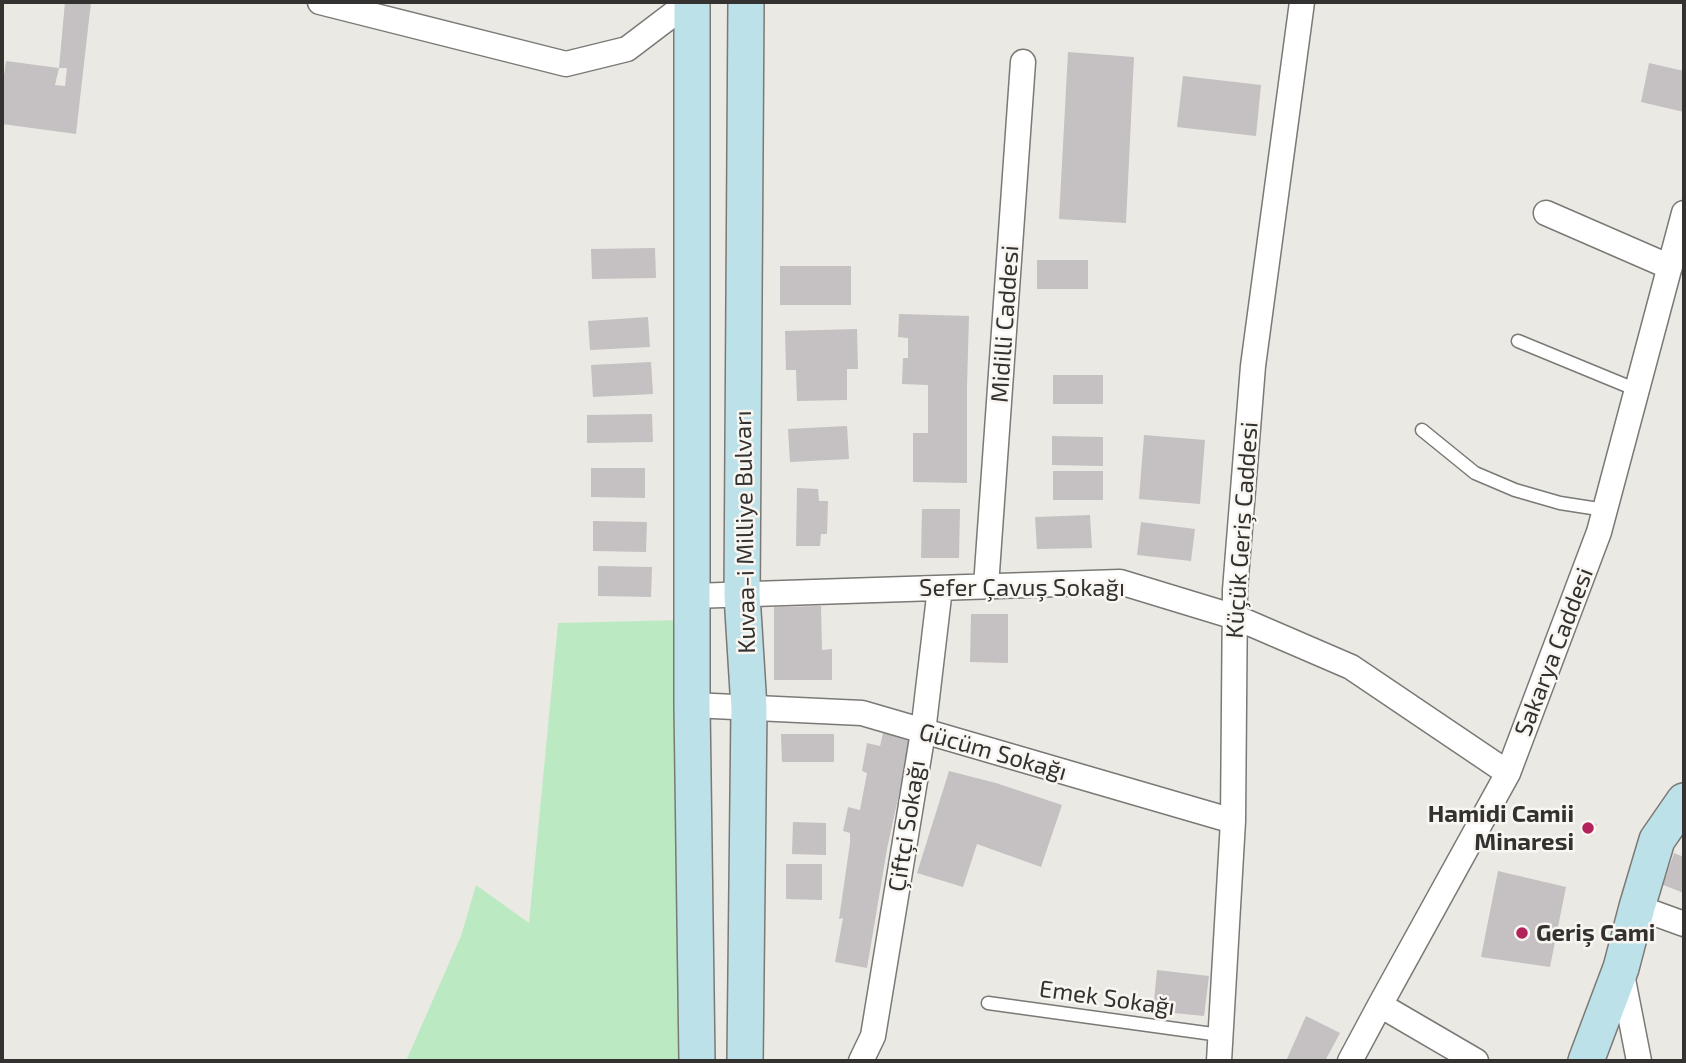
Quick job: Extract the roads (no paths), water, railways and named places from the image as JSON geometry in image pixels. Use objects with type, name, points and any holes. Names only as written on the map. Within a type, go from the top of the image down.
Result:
[{"type":"main road","name":"Kuvaa-i Milliye Bulvarı","points":[[691,2],[692,705],[697,1061]]},
{"type":"main road","name":"Kuvaa-i Milliye Bulvarı","points":[[745,1061],[749,708],[742,595],[746,2]]},
{"type":"main road","points":[[1586,1061],[1621,968],[1657,840],[1684,801]]},
{"type":"street","points":[[320,2],[566,64],[627,49],[691,2]]},
{"type":"street","name":"Küçük Geriş Caddesi","points":[[1219,1061],[1233,821],[1235,590],[1253,366],[1302,2]]},
{"type":"street","name":"Midilli Caddesi","points":[[986,586],[1023,62]]},
{"type":"street","points":[[1546,213],[1676,263]]},
{"type":"street","name":"Sakarya Caddesi","points":[[1350,1061],[1508,773],[1599,532],[1637,390],[1676,263],[1684,213]]},
{"type":"street","name":"Sefer Çavuş Sokağı","points":[[692,596],[1120,582],[1235,617],[1351,667],[1508,773]]},
{"type":"street","name":"Çiftçi Sokağı","points":[[861,1061],[873,1036],[923,732],[940,587]]},
{"type":"street","name":"Gücüm Sokağı","points":[[692,705],[862,713],[1233,821]]},
{"type":"street","points":[[1637,907],[1684,924]]},
{"type":"street","points":[[1621,968],[1639,1061]]},
{"type":"street","points":[[1380,1005],[1476,1061]]},
{"type":"lane","points":[[1518,341],[1637,390]]},
{"type":"lane","points":[[1422,430],[1475,472],[1505,486],[1560,503],[1605,510]]},
{"type":"lane","name":"Emek Sokağı","points":[[988,1003],[1220,1035]]},
{"type":"place","name":"Hamidi Camii Minaresi","points":[[1588,828]]},
{"type":"place","name":"Geriş Cami","points":[[1522,933]]}]
